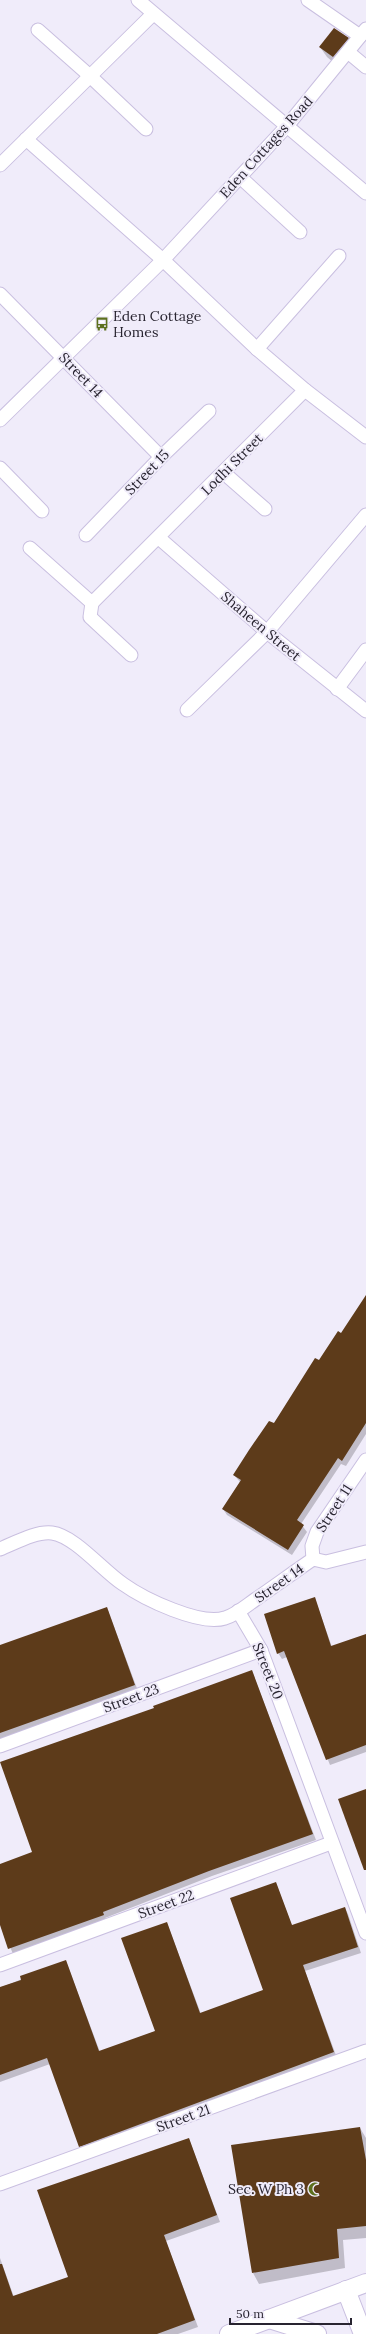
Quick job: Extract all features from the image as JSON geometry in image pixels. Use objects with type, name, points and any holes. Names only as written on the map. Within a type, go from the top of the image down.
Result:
[{"type":"main road","points":[[229,2334],[366,2283]]},
{"type":"main road","points":[[346,2290],[363,2334]]},
{"type":"main road","points":[[269,2319],[317,2334]]},
{"type":"street","points":[[138,0],[366,193]]},
{"type":"street","points":[[308,0],[363,33]]},
{"type":"street","points":[[0,165],[154,14]]},
{"type":"street","points":[[38,30],[90,76],[146,129]]},
{"type":"street","name":"Eden Cottages Road","points":[[0,420],[163,260],[288,126],[363,33]]},
{"type":"street","points":[[348,52],[366,67]]},
{"type":"street","points":[[26,139],[163,260],[258,349],[305,390],[366,437]]},
{"type":"street","points":[[240,177],[300,232]]},
{"type":"street","points":[[258,349],[340,256]]},
{"type":"street","name":"Street 14","points":[[0,294],[64,357],[161,457]]},
{"type":"street","name":"Lodhi Street","points":[[92,603],[224,473],[305,390]]},
{"type":"street","name":"Street 15","points":[[86,535],[161,457],[209,411]]},
{"type":"street","points":[[0,468],[42,511]]},
{"type":"street","points":[[224,473],[266,509]]},
{"type":"street","points":[[187,710],[267,632],[366,515]]},
{"type":"street","name":"Shaheen Street","points":[[158,538],[267,632],[366,711]]},
{"type":"street","points":[[30,548],[92,603],[90,617],[131,655]]},
{"type":"street","points":[[337,689],[366,650]]},
{"type":"street","name":"Street 11","points":[[313,1559],[312,1546],[317,1532],[366,1460]]},
{"type":"street","points":[[0,1549],[44,1533],[53,1533],[65,1538],[122,1584],[158,1603],[192,1616],[214,1620],[225,1618],[238,1611]]},
{"type":"street","name":"Street 14","points":[[238,1611],[313,1559],[326,1562],[366,1552]]},
{"type":"street","name":"Street 20","points":[[238,1611],[261,1650],[366,1933]]},
{"type":"street","name":"Street 23","points":[[0,1746],[261,1650]]},
{"type":"street","name":"Street 22","points":[[0,1964],[332,1843]]},
{"type":"street","name":"Street 21","points":[[0,2184],[366,2051]]},
{"type":"building","points":[[334,28],[349,38],[333,57],[319,47]]},
{"type":"building","points":[[366,1295],[366,1423],[342,1461],[338,1458],[297,1520],[304,1525],[288,1550],[222,1509],[241,1480],[233,1475],[249,1450],[269,1421],[274,1423],[315,1358],[319,1360],[338,1331],[341,1333]]},
{"type":"building","points":[[315,1597],[331,1646],[366,1634],[366,1745],[326,1760],[284,1651],[277,1654],[264,1614]]},
{"type":"building","points":[[107,1607],[135,1685],[0,1733],[0,1645]]},
{"type":"building","points":[[252,1670],[313,1834],[209,1871],[103,1912],[104,1915],[8,1949],[0,1925],[0,1864],[32,1852],[0,1762],[154,1708],[153,1706]]},
{"type":"building","points":[[366,1789],[366,1870],[364,1870],[338,1799]]},
{"type":"building","points":[[276,1882],[292,1925],[345,1907],[358,1947],[303,1965],[334,2052],[79,2147],[47,2058],[0,2075],[0,1987],[21,1980],[20,1976],[66,1960],[99,2051],[155,2031],[121,1938],[167,1922],[200,2013],[263,1990],[230,1898]]},
{"type":"building","points":[[360,2127],[366,2160],[366,2226],[337,2229],[339,2258],[252,2273],[231,2145]]},
{"type":"building","points":[[189,2138],[217,2215],[164,2235],[195,2320],[157,2334],[0,2334],[0,2264],[2,2264],[13,2296],[68,2277],[37,2190]]},
{"type":"place","name":"Eden Cottage Homes","points":[[102,324]]},
{"type":"place","name":"Sec. W Ph 3","points":[[315,2189]]}]
